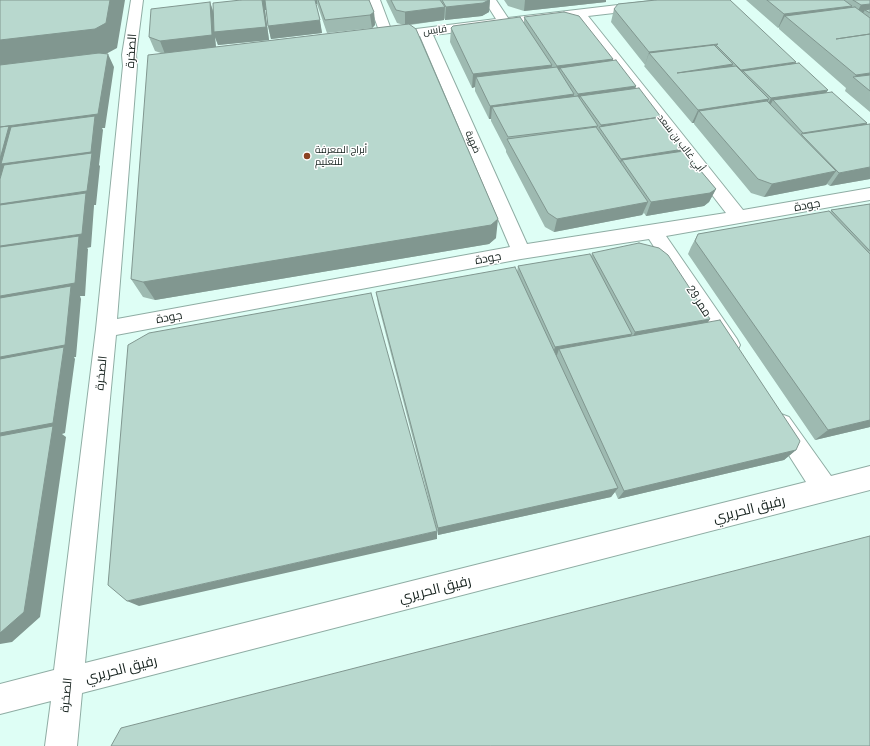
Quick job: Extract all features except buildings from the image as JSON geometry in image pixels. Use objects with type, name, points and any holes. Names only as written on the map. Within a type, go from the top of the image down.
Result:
[{"type":"street","name":"الصخرة","points":[[61,746],[106,328],[130,61],[137,0]]},
{"type":"street","points":[[374,0],[387,36]]},
{"type":"street","points":[[490,0],[504,21]]},
{"type":"street","name":"قابس","points":[[372,38],[504,21],[692,0]]},
{"type":"street","name":"أبي غالب بن سعد","points":[[579,13],[738,216]]},
{"type":"street","name":"ضهية","points":[[425,32],[522,252]]},
{"type":"street","name":"جودة","points":[[106,328],[522,252],[654,232],[738,216],[870,194]]},
{"type":"street","name":"ممر 29","points":[[654,232],[742,364]]},
{"type":"street","points":[[772,410],[825,490]]},
{"type":"street","name":"رفيق الحريري","points":[[0,699],[68,683],[870,478]]},
{"type":"place","name":"أبراج المعرفة للتعليم","points":[[307,156]]}]
